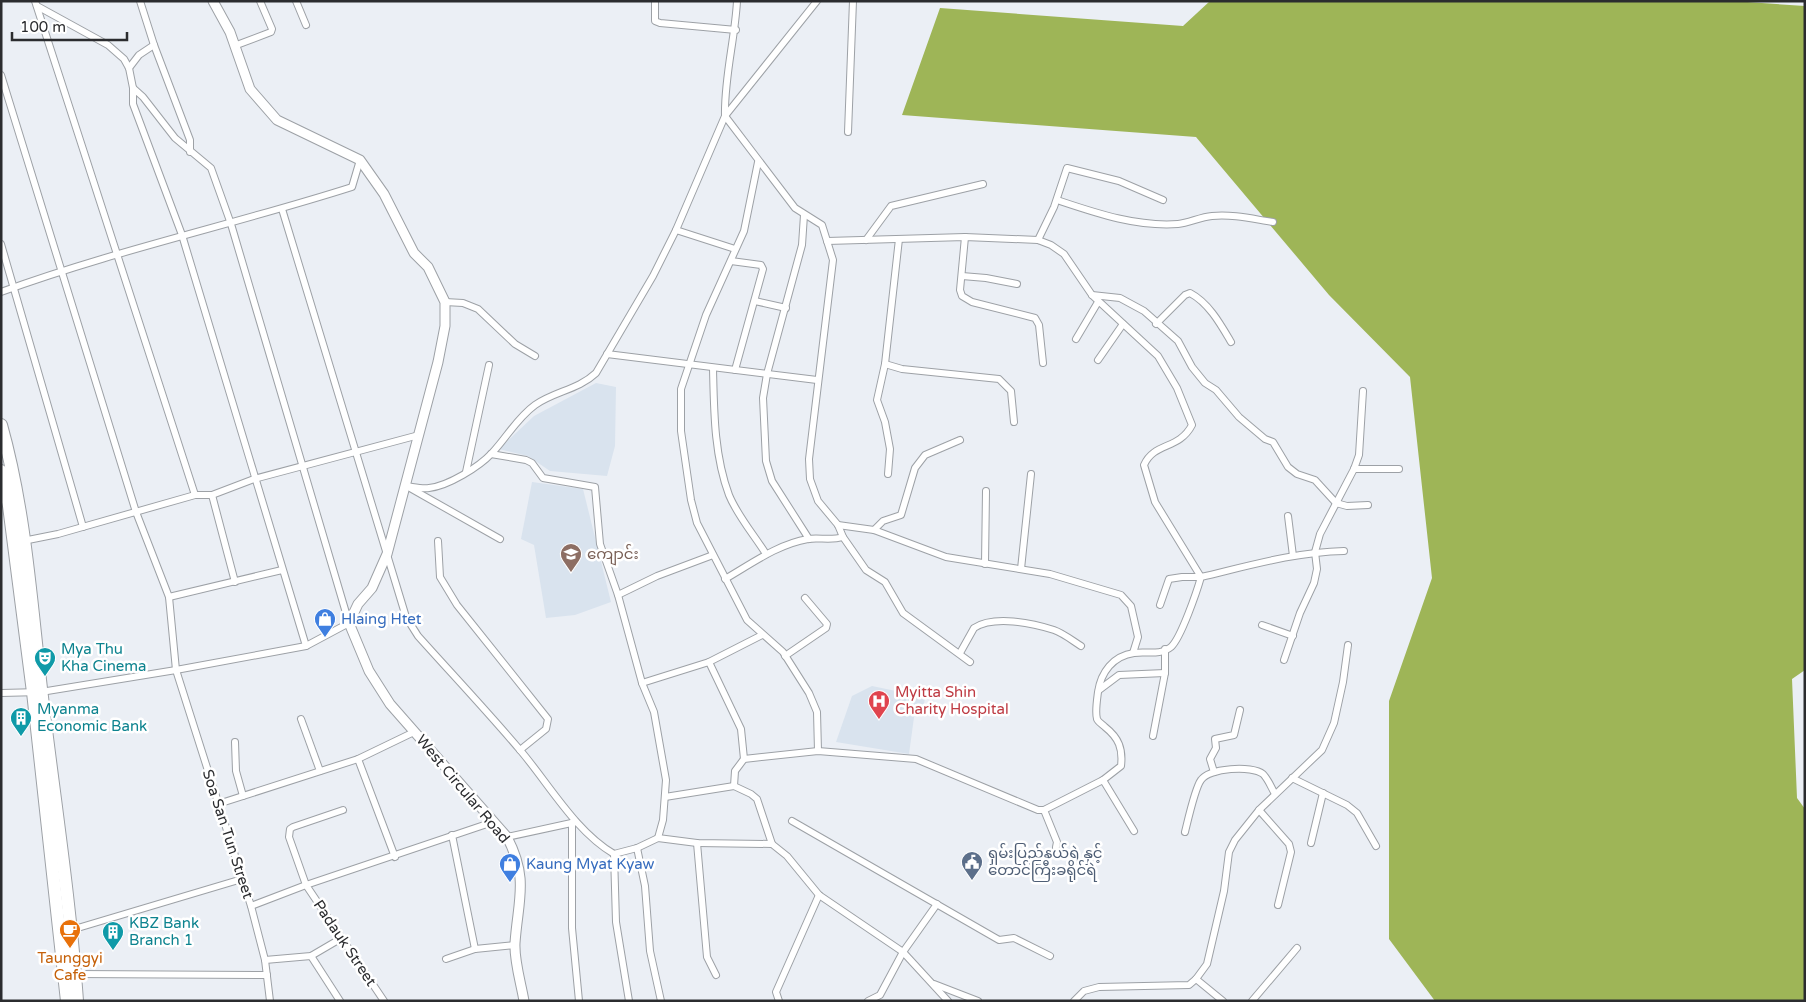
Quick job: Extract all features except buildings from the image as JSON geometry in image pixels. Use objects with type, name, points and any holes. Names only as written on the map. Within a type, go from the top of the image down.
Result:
[{"type":"highway","points":[[1,425],[11,459],[37,692],[67,1001]]},
{"type":"highway","points":[[1,471],[19,541]]},
{"type":"highway","points":[[37,692],[71,930],[77,1001]]},
{"type":"street","points":[[140,1],[154,45],[190,140],[190,152]]},
{"type":"street","points":[[1,693],[37,692],[176,670],[306,646],[349,623],[358,604],[372,588],[387,554],[438,362],[445,326],[444,302],[428,267],[414,253],[384,194],[360,160],[277,120],[250,89],[230,32],[213,1]]},
{"type":"street","points":[[234,46],[271,32],[272,29],[260,1]]},
{"type":"street","points":[[296,1],[306,25]]},
{"type":"street","points":[[655,1],[655,21],[660,23],[736,30]]},
{"type":"street","points":[[737,1],[736,30],[725,101],[725,116],[758,162],[795,208],[822,225],[833,260],[809,459],[810,479],[818,501],[838,525],[843,537],[866,570],[885,582],[903,613],[970,662]]},
{"type":"street","points":[[406,486],[428,488],[446,484],[491,454],[513,425],[534,406],[549,397],[585,383],[596,373],[653,276],[676,230],[725,116],[817,1]]},
{"type":"street","points":[[848,132],[853,1]]},
{"type":"street","points":[[36,3],[108,45],[124,59],[129,68],[133,88],[132,104],[182,235],[254,480],[306,646]]},
{"type":"street","points":[[36,3],[119,254],[195,495]]},
{"type":"street","points":[[129,68],[146,49],[154,45]]},
{"type":"street","name":"Soa San Tun Street","points":[[1,75],[136,512],[169,597],[176,670],[251,906],[265,960],[270,1001]]},
{"type":"street","points":[[133,88],[143,97],[174,138],[211,168],[231,224],[349,623]]},
{"type":"street","points":[[1,292],[119,254],[182,235],[231,224],[352,186],[360,160]]},
{"type":"street","points":[[758,162],[744,231],[706,315],[681,389],[681,431],[691,500],[697,523],[747,620],[785,656],[800,675],[817,712],[818,751]]},
{"type":"street","points":[[1038,240],[1057,200],[1067,168],[1119,181],[1162,200]]},
{"type":"street","points":[[866,240],[891,206],[983,184]]},
{"type":"street","points":[[1057,200],[1105,216],[1135,222],[1179,224],[1210,216],[1232,215],[1273,222]]},
{"type":"street","points":[[282,209],[406,617],[418,636],[520,750],[575,822],[601,846],[614,854],[637,848],[658,838],[697,843],[772,844]]},
{"type":"street","points":[[804,215],[802,245],[767,374],[763,398],[766,460],[772,481],[809,538]]},
{"type":"street","points":[[676,230],[736,248]]},
{"type":"street","points":[[827,241],[965,237],[1038,240],[1064,254],[1092,296],[1158,356],[1177,388],[1192,425],[1180,441],[1151,453],[1144,465],[1155,502],[1201,577]]},
{"type":"street","points":[[965,237],[960,290],[966,299],[1035,318],[1039,325],[1043,363]]},
{"type":"street","points":[[888,474],[890,449],[885,422],[877,400],[885,364],[899,239]]},
{"type":"street","points":[[1,244],[83,527]]},
{"type":"street","points":[[731,260],[761,265],[763,269],[735,370]]},
{"type":"street","points":[[962,276],[1017,284]]},
{"type":"street","points":[[1156,324],[1185,295],[1190,293],[1196,296],[1218,320],[1231,342]]},
{"type":"street","points":[[1092,296],[1120,298],[1144,311],[1156,324],[1178,341],[1192,367],[1205,383],[1216,390],[1239,417],[1265,439],[1274,442],[1288,466],[1297,474],[1315,480],[1336,503],[1347,506],[1368,506]]},
{"type":"street","points":[[754,301],[786,308]]},
{"type":"street","points":[[444,302],[463,303],[478,309],[515,344],[536,356]]},
{"type":"street","points":[[1076,339],[1098,302]]},
{"type":"street","points":[[1098,360],[1123,324]]},
{"type":"street","points":[[608,354],[818,380]]},
{"type":"street","points":[[885,364],[902,369],[999,379],[1011,391],[1014,422]]},
{"type":"street","points":[[466,472],[489,365]]},
{"type":"street","points":[[713,368],[719,454],[729,495],[766,554]]},
{"type":"street","points":[[1284,660],[1300,613],[1314,584],[1318,569],[1315,552],[1320,534],[1354,469],[1359,455],[1363,391]]},
{"type":"street","points":[[19,541],[83,527],[195,495],[212,495],[254,480],[419,435]]},
{"type":"street","points":[[874,530],[883,521],[901,515],[915,468],[925,455],[960,440]]},
{"type":"street","points":[[491,454],[526,460],[532,463],[543,478],[595,487],[600,544],[618,595],[642,684],[654,712],[666,780],[663,820],[658,838]]},
{"type":"street","points":[[1354,469],[1399,469]]},
{"type":"street","points":[[1021,569],[1031,474]]},
{"type":"street","points":[[406,486],[500,540]]},
{"type":"street","points":[[985,564],[986,491]]},
{"type":"street","points":[[212,495],[235,582]]},
{"type":"street","points":[[1288,516],[1293,556]]},
{"type":"street","points":[[838,525],[874,530],[946,557],[1050,574],[1120,595],[1131,606],[1138,637],[1133,653]]},
{"type":"street","points":[[725,579],[766,554],[809,538],[822,540],[843,537]]},
{"type":"street","points":[[438,541],[440,577],[447,589],[457,605],[548,719],[546,729],[520,750]]},
{"type":"street","points":[[1160,605],[1169,579],[1201,577],[1315,552],[1344,551]]},
{"type":"street","points":[[618,595],[657,576],[713,555]]},
{"type":"street","points":[[169,597],[282,570]]},
{"type":"street","points":[[744,759],[818,751],[916,759],[1032,809],[1044,810],[1103,780],[1121,766],[1120,746],[1115,735],[1098,721],[1098,690],[1106,670],[1112,662],[1133,653],[1155,653],[1171,647],[1183,624],[1201,577]]},
{"type":"street","points":[[785,656],[826,628],[827,624],[805,598]]},
{"type":"street","points":[[960,653],[974,628],[990,622],[1018,622],[1056,630],[1081,646]]},
{"type":"street","name":"West Circular Road","points":[[349,623],[369,671],[390,704],[507,838],[519,863],[521,878],[520,911],[515,945],[524,1001]]},
{"type":"street","points":[[1262,625],[1293,636]]},
{"type":"street","points":[[642,684],[709,662],[762,635]]},
{"type":"street","points":[[1074,1001],[1084,992],[1099,987],[1189,985],[1196,979],[1206,964],[1212,942],[1224,891],[1229,852],[1235,840],[1259,810],[1292,778],[1313,761],[1322,750],[1334,723],[1343,682],[1348,645]]},
{"type":"street","points":[[1153,736],[1165,673],[1165,649]]},
{"type":"street","points":[[709,662],[741,729],[744,759],[735,771],[734,786]]},
{"type":"street","points":[[1098,690],[1119,675],[1165,673]]},
{"type":"street","points":[[1214,772],[1210,759],[1216,748],[1216,739],[1234,734],[1240,710]]},
{"type":"street","points":[[301,719],[320,771]]},
{"type":"street","points":[[218,804],[358,759],[414,732]]},
{"type":"street","points":[[235,742],[236,771],[243,796]]},
{"type":"street","points":[[358,759],[394,857]]},
{"type":"street","points":[[1185,832],[1201,780],[1214,772],[1257,770],[1266,778],[1275,794]]},
{"type":"street","points":[[1292,778],[1347,805],[1356,813],[1376,846]]},
{"type":"street","points":[[1103,780],[1134,831]]},
{"type":"street","points":[[665,797],[734,786],[751,794],[757,799],[772,844],[787,856],[819,895],[903,952],[948,1001]]},
{"type":"street","points":[[1311,843],[1322,793]]},
{"type":"street","name":"Padauk Street","points":[[343,810],[290,829],[289,837],[306,885],[340,939],[384,1001]]},
{"type":"street","points":[[1044,810],[1057,842],[1056,847]]},
{"type":"street","points":[[1259,810],[1289,844],[1291,852],[1278,904]]},
{"type":"street","points":[[792,821],[999,940],[1014,938],[1050,956]]},
{"type":"street","points":[[251,906],[306,885],[394,857],[493,822]]},
{"type":"street","points":[[507,838],[575,822]]},
{"type":"street","points":[[575,822],[572,928],[579,1001]]},
{"type":"street","points":[[452,835],[476,949]]},
{"type":"street","points":[[697,843],[707,958],[716,976]]},
{"type":"street","points":[[637,848],[645,886],[650,951],[661,1001]]},
{"type":"street","points":[[614,854],[616,922],[629,1001]]},
{"type":"street","points":[[71,930],[242,879]]},
{"type":"street","points":[[779,1001],[776,992],[819,895]]},
{"type":"street","points":[[868,1001],[880,995],[903,952],[937,904]]},
{"type":"street","points":[[265,960],[311,956],[340,939]]},
{"type":"street","points":[[446,959],[476,949],[515,945]]},
{"type":"street","points":[[1252,1001],[1297,948]]},
{"type":"street","points":[[311,956],[340,1001]]},
{"type":"street","points":[[76,974],[267,975]]},
{"type":"street","points":[[1196,979],[1223,1001]]},
{"type":"street","points":[[933,984],[978,1001]]},
{"type":"shaded area","points":[[596,383],[616,387],[615,446],[607,476],[550,471],[528,456],[499,449],[534,416]]},
{"type":"shaded area","name":"ကျောင်း","points":[[532,482],[583,489],[611,602],[575,615],[546,618],[534,545],[521,539]]},
{"type":"shaded area","name":"Myitta Shin Charity Hospital","points":[[872,686],[925,697],[923,711],[915,710],[909,754],[836,742],[852,696]]},
{"type":"green space","points":[[1210,1],[1733,1],[1805,6],[1805,670],[1792,679],[1797,798],[1805,809],[1805,1001],[1435,1001],[1389,939],[1389,701],[1432,578],[1410,377],[1329,295],[1196,137],[902,115],[940,8],[1183,26]]},
{"type":"place","name":"ကျောင်း","points":[[571,573]]},
{"type":"place","name":"Hlaing Htet","points":[[325,638]]},
{"type":"place","name":"Mya Thu Kha Cinema","points":[[45,677]]},
{"type":"place","name":"Myitta Shin Charity Hospital","points":[[879,720]]},
{"type":"place","name":"Myanma Economic Bank","points":[[21,737]]},
{"type":"place","name":"ရှမ်းပြည်နယ်ရဲ နှင့် တောင်ကြီးခရိုင်ရဲ","points":[[972,881]]},
{"type":"place","name":"Kaung Myat Kyaw","points":[[510,883]]},
{"type":"place","name":"Taunggyi Cafe","points":[[70,949]]},
{"type":"place","name":"KBZ Bank Branch 1","points":[[113,951]]}]
